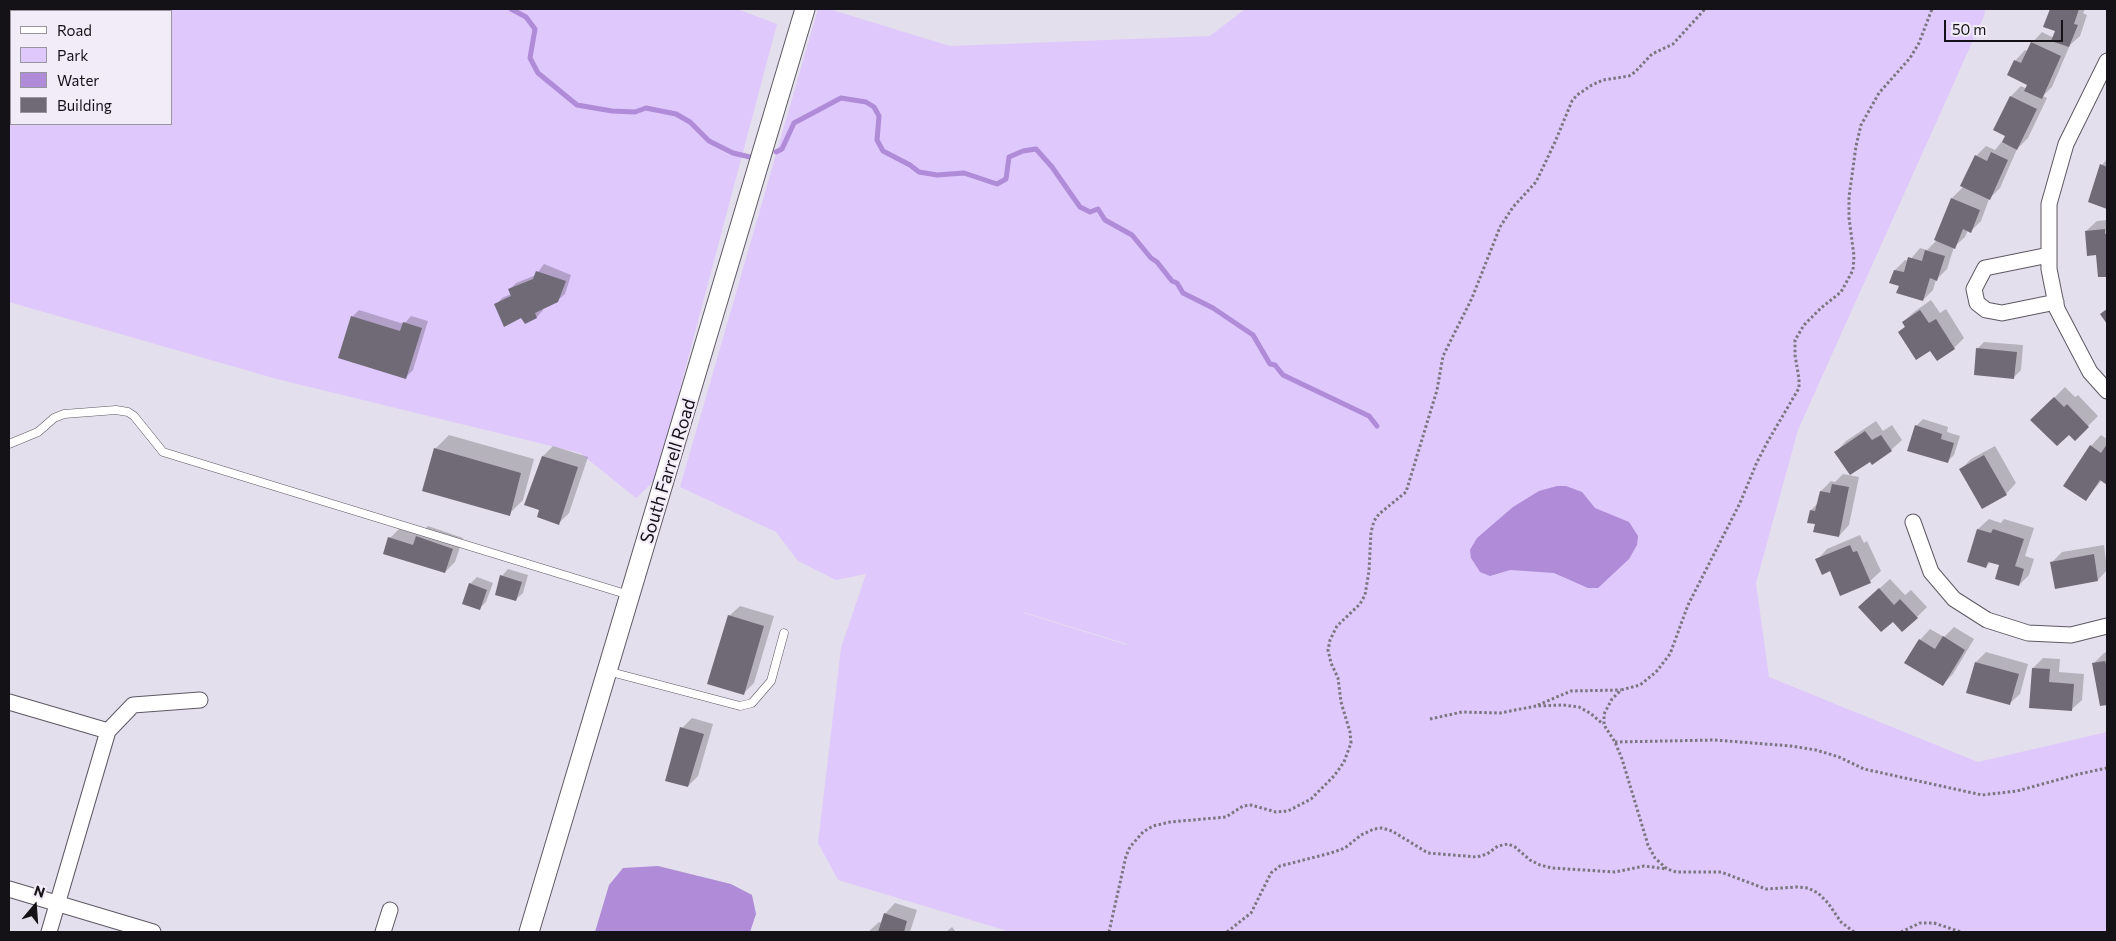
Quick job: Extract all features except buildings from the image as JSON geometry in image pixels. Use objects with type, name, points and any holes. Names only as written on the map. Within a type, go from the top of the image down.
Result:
[{"type":"street","name":"South Farrell Road","points":[[529,932],[806,9]]},
{"type":"street","points":[[2107,61],[2066,144],[2049,204],[2049,269],[2057,309],[2090,372],[2107,391]]},
{"type":"street","points":[[2049,256],[1985,268],[1974,290],[1977,303],[1986,310],[2002,313],[2056,302]]},
{"type":"street","points":[[1912,522],[1931,572],[1954,599],[1986,620],[2028,633],[2070,635],[2107,626]]},
{"type":"street","points":[[49,932],[108,731],[133,705],[200,700]]},
{"type":"street","points":[[9,702],[108,731]]},
{"type":"street","points":[[9,889],[153,932]]},
{"type":"street","points":[[383,932],[390,910]]},
{"type":"lane","points":[[9,444],[38,432],[54,418],[64,414],[116,410],[128,412],[134,416],[163,452],[631,595]]},
{"type":"lane","points":[[607,671],[740,706],[752,703],[772,681],[784,633]]},
{"type":"path","points":[[1109,932],[1126,856],[1130,847],[1143,832],[1153,826],[1170,822],[1226,817],[1243,806],[1251,805],[1276,812],[1288,811],[1311,799],[1334,776],[1344,762],[1349,752],[1350,738],[1341,702],[1338,678],[1328,650],[1330,640],[1337,626],[1360,604],[1365,595],[1369,571],[1371,532],[1374,521],[1379,514],[1406,492],[1434,399],[1443,356],[1472,298],[1500,227],[1513,207],[1536,182],[1572,101],[1577,95],[1603,80],[1629,76],[1635,72],[1652,54],[1672,44],[1705,9]]},
{"type":"path","points":[[1536,706],[1571,691],[1622,690],[1640,685],[1656,672],[1670,654],[1688,605],[1740,502],[1757,462],[1799,388],[1795,340],[1804,325],[1841,292],[1853,270],[1854,256],[1849,218],[1850,180],[1861,125],[1879,93],[1910,58],[1919,43],[1932,9]]},
{"type":"path","points":[[1604,725],[1604,714],[1612,699],[1622,690]]},
{"type":"path","points":[[1430,719],[1462,712],[1500,713],[1536,706],[1562,705],[1579,708],[1590,713],[1604,725],[1615,742],[1648,845],[1655,858],[1667,869]]},
{"type":"path","points":[[1615,742],[1715,740],[1791,746],[1816,750],[1839,757],[1864,769],[1982,795],[2008,792],[2107,768]]},
{"type":"path","points":[[1227,932],[1251,913],[1262,887],[1271,873],[1280,866],[1345,848],[1361,835],[1374,829],[1382,828],[1392,830],[1428,853],[1477,857],[1487,854],[1498,846],[1508,844],[1515,847],[1530,860],[1552,868],[1615,872],[1644,866],[1676,872],[1721,872],[1766,890],[1797,887],[1808,888],[1818,893],[1828,903],[1841,922],[1854,932]]},
{"type":"path","points":[[1901,932],[1920,923],[1934,923],[1961,932]]},
{"type":"green space","points":[[9,9],[737,9],[777,24],[656,479],[636,498],[580,453],[277,379],[9,302]]},
{"type":"green space","points":[[818,9],[829,9],[950,46],[1210,36],[1245,9],[1985,9],[1984,16],[1798,430],[1756,583],[1769,677],[1978,762],[2107,732],[2107,932],[1011,932],[838,880],[818,843],[841,648],[866,574],[836,580],[798,561],[776,532],[680,487]],"holes":[[[1023,612],[1127,644],[1127,645]]]},
{"type":"water","points":[[1557,486],[1566,486],[1582,492],[1595,508],[1629,522],[1638,536],[1637,545],[1629,559],[1598,588],[1588,588],[1554,573],[1510,570],[1490,576],[1480,572],[1471,558],[1470,550],[1477,538],[1513,507],[1539,491]]},
{"type":"water","points":[[658,866],[731,884],[752,895],[756,914],[750,932],[595,932],[609,885],[623,868]]},
{"type":"waterway","points":[[511,9],[526,17],[535,29],[530,58],[538,73],[577,105],[612,111],[635,112],[646,108],[676,114],[690,122],[709,141],[733,153],[754,158]]},
{"type":"waterway","points":[[776,152],[782,149],[794,123],[841,98],[866,102],[874,107],[879,116],[877,140],[883,151],[910,165],[919,172],[937,175],[964,173],[997,184],[1006,179],[1009,157],[1023,151],[1036,149],[1052,167],[1080,207],[1090,212],[1098,209],[1105,220],[1132,235],[1172,281],[1177,283],[1183,293],[1213,308],[1253,335],[1270,364],[1275,365],[1283,375],[1369,416],[1377,426]]}]
